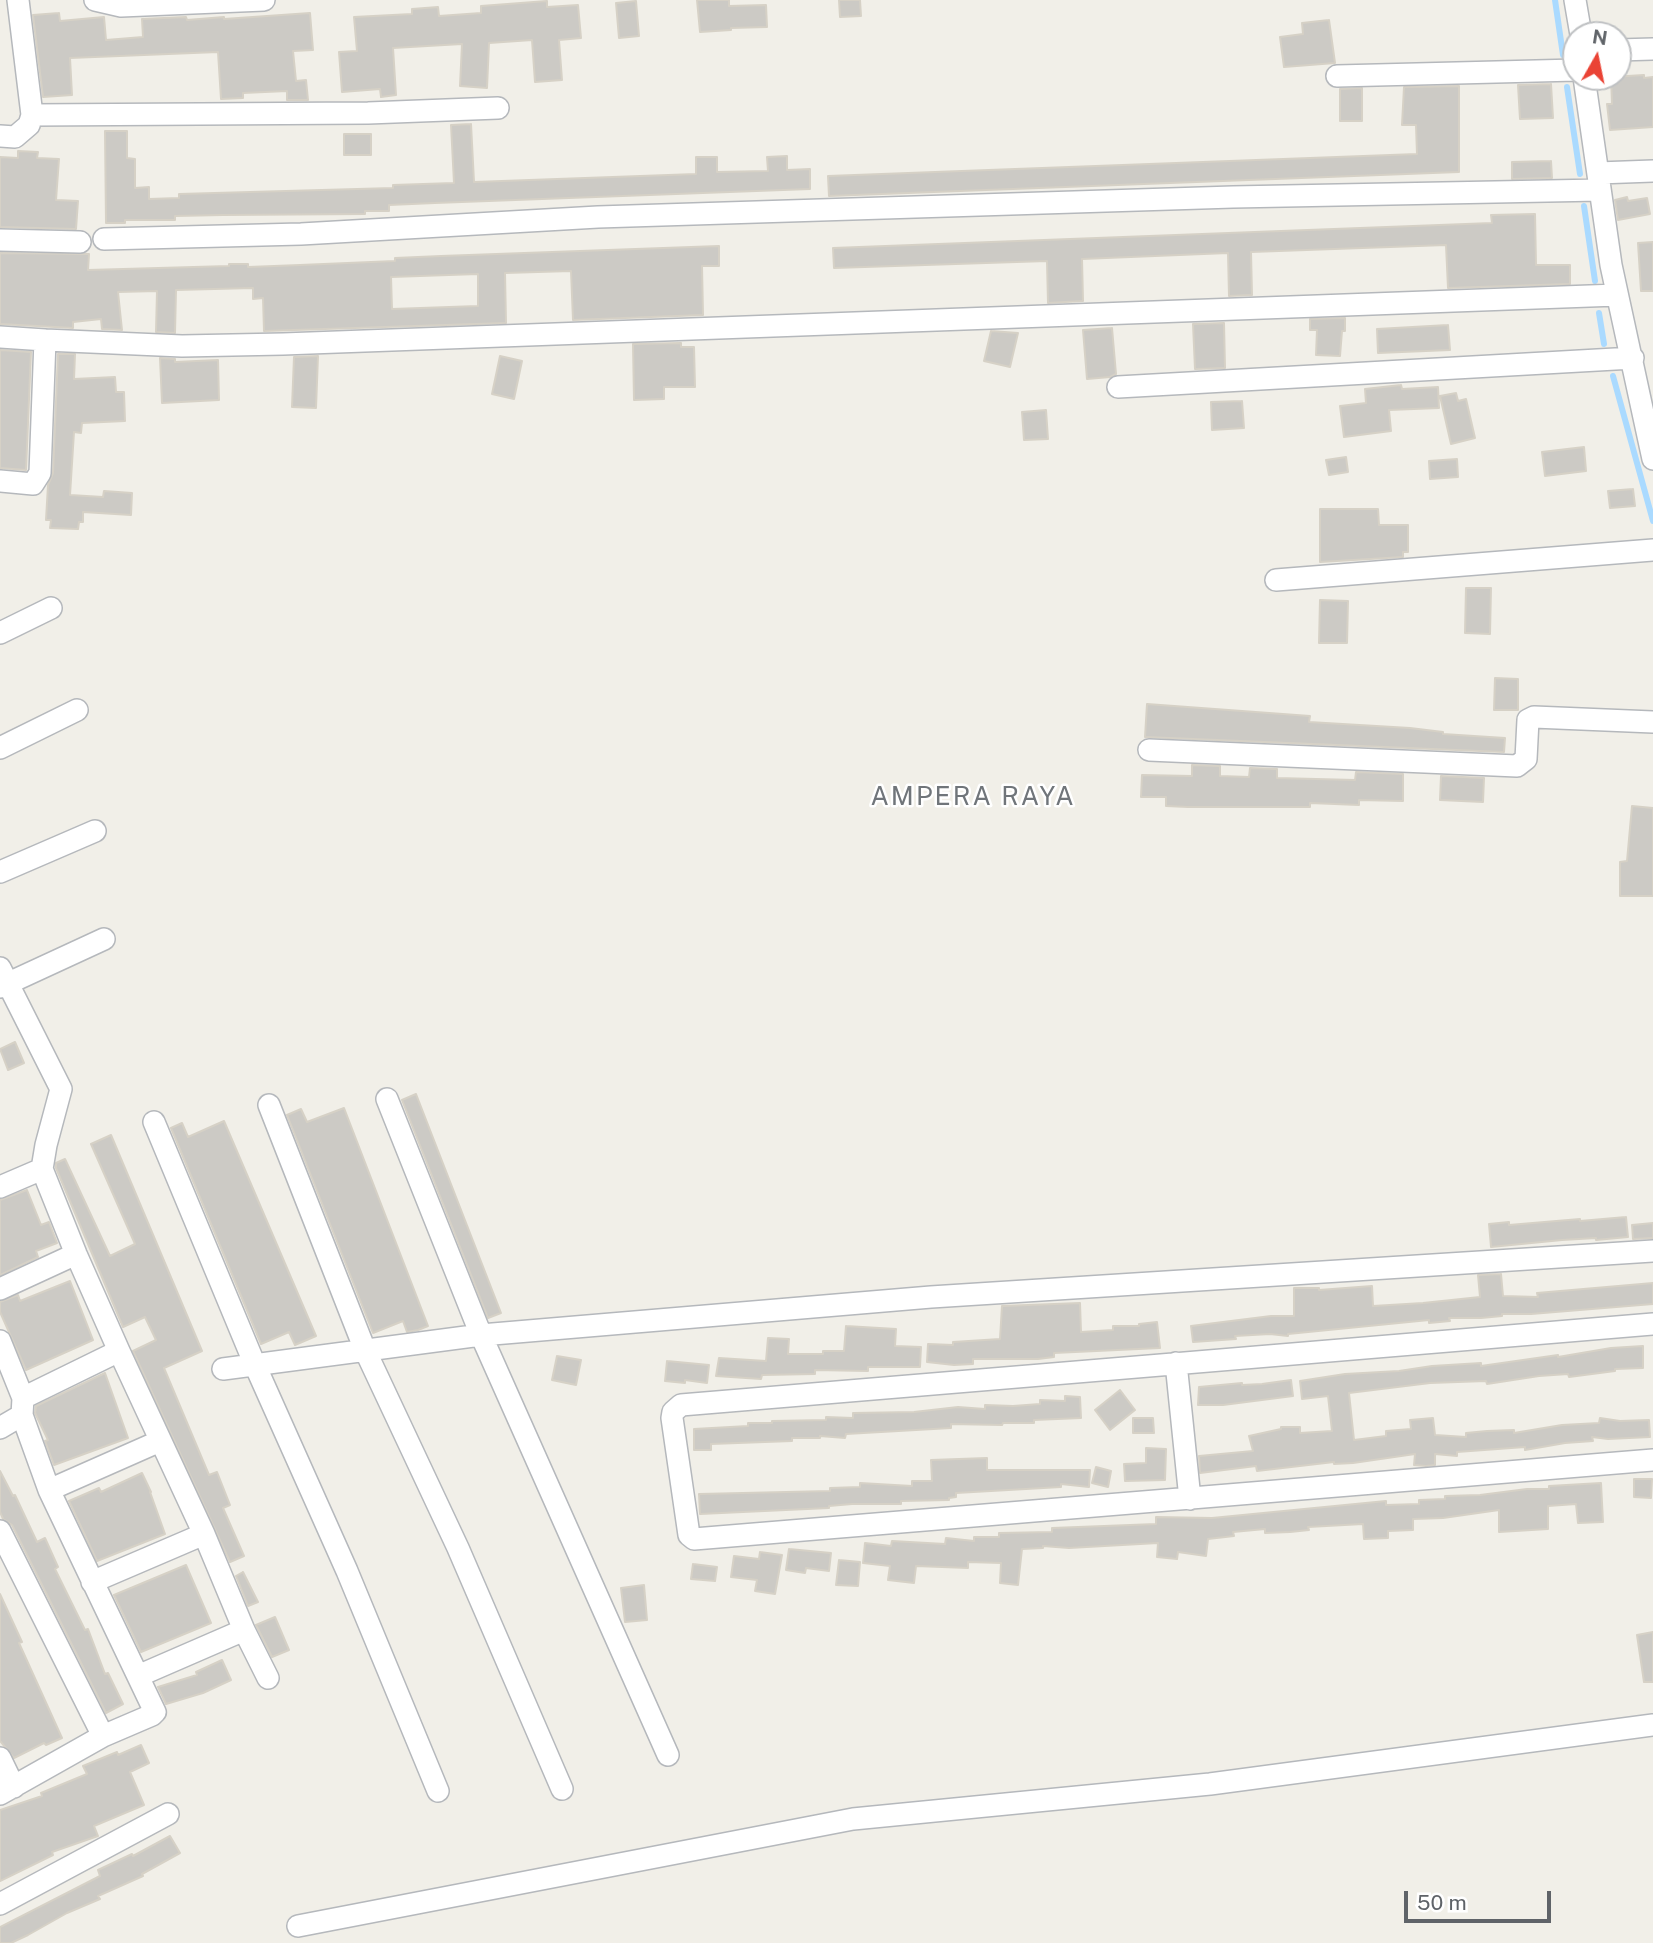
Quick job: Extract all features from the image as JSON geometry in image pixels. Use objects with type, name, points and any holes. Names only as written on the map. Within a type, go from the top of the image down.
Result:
[{"type":"street","points":[[0,136],[15,137],[29,125],[32,115],[10,34],[18,0]]},
{"type":"street","points":[[95,0],[121,6],[264,0]]},
{"type":"street","points":[[1576,0],[1579,21]]},
{"type":"street","points":[[1632,50],[1653,49]]},
{"type":"street","points":[[1337,76],[1562,70]]},
{"type":"street","points":[[1586,91],[1617,295],[1633,358],[1653,459]]},
{"type":"street","points":[[32,115],[369,113],[498,108]]},
{"type":"street","points":[[104,239],[301,234],[624,216],[1233,197],[1599,181],[1653,171]]},
{"type":"street","points":[[0,240],[80,242]]},
{"type":"street","points":[[0,337],[147,345],[283,344],[1617,295]]},
{"type":"street","points":[[0,481],[33,484],[40,473],[45,340]]},
{"type":"street","points":[[1118,387],[1633,358]]},
{"type":"street","points":[[1276,580],[1653,550]]},
{"type":"street","points":[[0,633],[51,608]]},
{"type":"street","points":[[0,748],[77,710]]},
{"type":"street","points":[[1149,750],[1517,766],[1526,759],[1528,720],[1534,717],[1653,722]]},
{"type":"street","points":[[0,872],[95,831]]},
{"type":"street","points":[[104,939],[3,979],[61,1089],[42,1169],[119,1351],[268,1678]]},
{"type":"street","points":[[387,1099],[481,1335],[668,1755]]},
{"type":"street","points":[[269,1105],[365,1350],[458,1548],[562,1788]]},
{"type":"street","points":[[154,1122],[438,1791]]},
{"type":"street","points":[[0,1186],[42,1169]]},
{"type":"street","points":[[222,1368],[481,1335],[930,1297],[1653,1251]]},
{"type":"street","points":[[0,1289],[76,1254]]},
{"type":"street","points":[[1653,1324],[681,1405],[673,1412],[672,1418],[689,1535],[694,1538],[1653,1460]]},
{"type":"street","points":[[0,1340],[49,1490],[154,1714],[103,1736],[7,1790],[0,1758]]},
{"type":"street","points":[[0,1428],[22,1406],[119,1351]]},
{"type":"street","points":[[1176,1363],[1191,1499]]},
{"type":"street","points":[[49,1490],[160,1441]]},
{"type":"street","points":[[0,1531],[103,1736]]},
{"type":"street","points":[[92,1581],[204,1534]]},
{"type":"street","points":[[138,1676],[244,1630]]},
{"type":"street","points":[[298,1926],[853,1819],[1210,1784],[1653,1725]]},
{"type":"street","points":[[0,1904],[168,1814]]},
{"type":"building","points":[[697,0],[729,0],[729,6],[766,5],[767,27],[700,32]]},
{"type":"building","points":[[839,0],[860,0],[861,16],[840,17]]},
{"type":"building","points":[[547,1],[547,7],[578,5],[581,38],[559,40],[562,80],[535,82],[532,40],[489,43],[487,88],[460,86],[462,44],[393,48],[396,95],[381,97],[380,89],[342,92],[339,52],[357,51],[354,17],[412,14],[412,9],[438,7],[439,16],[481,13],[481,6]]},
{"type":"building","points":[[636,1],[639,36],[619,38],[616,3]]},
{"type":"building","points":[[59,13],[60,21],[104,17],[106,40],[143,37],[142,19],[224,19],[310,13],[313,50],[293,51],[296,81],[306,80],[308,100],[287,100],[287,91],[243,93],[243,98],[221,99],[218,52],[70,58],[72,95],[43,97],[33,15]]},
{"type":"building","points":[[1329,20],[1335,63],[1284,67],[1280,37],[1303,34],[1302,23]]},
{"type":"building","points":[[1632,76],[1653,77],[1653,127],[1610,130],[1607,104],[1612,104],[1612,91],[1632,91]]},
{"type":"building","points":[[1551,84],[1553,118],[1520,119],[1518,85]]},
{"type":"building","points":[[1459,86],[1459,172],[829,196],[828,176],[1417,154],[1416,125],[1402,125],[1404,87]]},
{"type":"building","points":[[1362,88],[1362,121],[1340,121],[1340,89]]},
{"type":"building","points":[[471,124],[474,182],[696,174],[696,157],[717,157],[717,172],[768,171],[767,157],[787,156],[787,170],[810,169],[810,189],[389,205],[389,211],[365,211],[365,214],[175,216],[175,220],[125,220],[125,223],[106,223],[105,131],[127,131],[127,158],[135,159],[135,188],[149,187],[149,199],[179,198],[179,194],[393,188],[393,185],[454,183],[451,125]]},
{"type":"building","points":[[344,134],[371,134],[371,155],[344,155]]},
{"type":"building","points":[[18,151],[38,152],[37,158],[59,159],[56,200],[78,201],[76,229],[0,227],[0,157],[18,158]]},
{"type":"building","points":[[1551,161],[1552,178],[1512,179],[1512,162]]},
{"type":"building","points":[[1627,197],[1628,201],[1647,198],[1650,214],[1618,220],[1615,200]]},
{"type":"building","points":[[1535,214],[1536,265],[1570,265],[1570,284],[1448,288],[1446,245],[1251,252],[1252,295],[1229,296],[1228,253],[1082,259],[1083,301],[1048,303],[1047,261],[834,268],[833,248],[1492,223],[1491,215]]},
{"type":"building","points":[[1653,242],[1653,291],[1641,291],[1638,243]]},
{"type":"building","points":[[719,246],[719,266],[702,266],[703,315],[573,320],[571,271],[505,273],[506,323],[264,331],[263,298],[253,299],[253,288],[176,290],[175,333],[156,332],[157,291],[118,292],[122,330],[102,329],[101,319],[73,322],[73,328],[0,324],[0,253],[89,254],[88,270],[229,264],[248,264],[248,267],[395,261],[395,258]],"holes":[[[478,274],[478,306],[392,309],[391,277]]]},
{"type":"building","points":[[1345,318],[1340,356],[1316,355],[1317,330],[1310,330],[1310,319]]},
{"type":"building","points":[[1224,323],[1225,368],[1195,369],[1193,324]]},
{"type":"building","points":[[1448,325],[1450,350],[1378,353],[1377,329]]},
{"type":"building","points":[[1112,328],[1116,374],[1087,379],[1083,330]]},
{"type":"building","points":[[991,331],[1018,333],[1010,367],[984,361]]},
{"type":"building","points":[[681,343],[681,347],[694,347],[695,387],[664,387],[664,399],[634,400],[633,344]]},
{"type":"building","points":[[0,350],[31,352],[26,470],[0,468]]},
{"type":"building","points":[[58,354],[75,354],[74,379],[115,377],[116,392],[124,392],[125,421],[82,423],[81,433],[74,432],[70,495],[103,497],[104,491],[132,493],[131,515],[83,512],[83,522],[79,522],[78,529],[50,528],[51,520],[46,520],[48,485],[53,473]]},
{"type":"building","points":[[318,356],[316,408],[292,407],[294,357]]},
{"type":"building","points":[[500,356],[522,361],[514,399],[492,394]]},
{"type":"building","points":[[160,358],[175,359],[175,362],[218,360],[219,400],[162,403]]},
{"type":"building","points":[[1401,385],[1402,389],[1438,387],[1439,408],[1389,410],[1391,431],[1344,437],[1340,406],[1366,403],[1365,389]]},
{"type":"building","points":[[1456,393],[1458,401],[1466,399],[1475,438],[1451,444],[1440,396]]},
{"type":"building","points":[[1242,401],[1244,428],[1212,430],[1211,402]]},
{"type":"building","points":[[1046,410],[1048,439],[1024,440],[1022,412]]},
{"type":"building","points":[[1584,447],[1586,471],[1545,476],[1542,452]]},
{"type":"building","points":[[1346,457],[1348,472],[1329,475],[1326,460]]},
{"type":"building","points":[[1457,459],[1458,477],[1430,479],[1429,461]]},
{"type":"building","points":[[1633,489],[1635,506],[1610,508],[1608,491]]},
{"type":"building","points":[[1320,509],[1378,509],[1379,525],[1408,525],[1408,552],[1403,552],[1403,557],[1320,562]]},
{"type":"building","points":[[1466,588],[1491,588],[1490,634],[1465,633]]},
{"type":"building","points":[[1320,600],[1348,601],[1347,643],[1319,643]]},
{"type":"building","points":[[1495,678],[1518,679],[1518,710],[1494,710]]},
{"type":"building","points":[[1147,704],[1310,716],[1309,722],[1410,728],[1443,734],[1505,738],[1504,752],[1145,737]]},
{"type":"building","points":[[1192,765],[1220,766],[1220,776],[1249,777],[1250,768],[1277,769],[1277,778],[1355,780],[1356,772],[1403,774],[1403,801],[1359,800],[1359,805],[1310,803],[1310,807],[1188,807],[1166,806],[1166,797],[1141,797],[1142,775],[1192,776]]},
{"type":"building","points":[[1441,776],[1484,778],[1483,802],[1440,800]]},
{"type":"building","points":[[1632,806],[1653,808],[1653,896],[1620,896],[1620,862],[1627,861]]},
{"type":"building","points":[[15,1042],[24,1063],[8,1070],[0,1049]]},
{"type":"building","points":[[416,1094],[501,1313],[488,1318],[402,1100]]},
{"type":"building","points":[[344,1108],[428,1326],[418,1330],[407,1332],[403,1321],[373,1333],[287,1115],[301,1109],[307,1122]]},
{"type":"building","points":[[224,1121],[316,1336],[295,1345],[289,1332],[261,1344],[171,1128],[182,1123],[188,1137]]},
{"type":"building","points":[[111,1135],[202,1351],[164,1368],[209,1475],[217,1472],[230,1505],[223,1508],[244,1556],[230,1562],[133,1351],[156,1340],[145,1317],[123,1327],[56,1168],[56,1163],[65,1159],[110,1256],[135,1244],[91,1144]]},
{"type":"building","points":[[27,1190],[41,1225],[49,1222],[57,1243],[36,1251],[38,1257],[0,1275],[0,1200]]},
{"type":"building","points":[[1626,1217],[1628,1237],[1491,1247],[1489,1224]]},
{"type":"building","points":[[1653,1223],[1653,1238],[1633,1239],[1632,1225]]},
{"type":"building","points":[[1501,1274],[1503,1296],[1538,1297],[1537,1293],[1653,1283],[1653,1304],[1502,1314],[1481,1318],[1449,1318],[1450,1321],[1429,1323],[1429,1320],[1288,1336],[1235,1336],[1236,1339],[1193,1342],[1191,1326],[1271,1316],[1294,1316],[1294,1288],[1319,1290],[1372,1286],[1373,1306],[1423,1303],[1480,1297],[1478,1275]]},
{"type":"building","points":[[70,1281],[93,1340],[26,1370],[0,1312],[0,1302],[18,1295],[20,1301]]},
{"type":"building","points":[[1080,1303],[1081,1332],[1113,1330],[1113,1326],[1139,1326],[1157,1322],[1160,1348],[1054,1353],[1054,1357],[1038,1359],[973,1359],[973,1364],[927,1362],[928,1344],[953,1345],[953,1342],[1000,1339],[1002,1306]]},
{"type":"building","points":[[846,1326],[896,1329],[895,1346],[921,1347],[920,1367],[868,1367],[868,1371],[815,1370],[815,1374],[762,1375],[761,1379],[716,1376],[719,1358],[766,1361],[768,1338],[789,1339],[788,1354],[844,1351]]},
{"type":"building","points":[[1643,1346],[1643,1368],[1615,1369],[1569,1377],[1568,1374],[1539,1376],[1487,1384],[1486,1381],[1430,1383],[1349,1393],[1354,1440],[1386,1436],[1386,1431],[1411,1429],[1410,1420],[1433,1418],[1435,1435],[1466,1437],[1466,1433],[1514,1430],[1514,1433],[1562,1425],[1599,1423],[1600,1418],[1620,1421],[1649,1420],[1650,1437],[1592,1437],[1593,1441],[1525,1450],[1525,1447],[1457,1452],[1457,1456],[1435,1454],[1435,1465],[1426,1466],[1414,1465],[1415,1454],[1353,1463],[1334,1462],[1257,1471],[1256,1466],[1200,1473],[1199,1456],[1253,1451],[1249,1436],[1281,1427],[1300,1427],[1300,1433],[1332,1431],[1328,1396],[1302,1399],[1300,1381],[1432,1366],[1481,1363],[1481,1366]]},
{"type":"building","points":[[557,1356],[581,1360],[576,1385],[552,1380]]},
{"type":"building","points":[[667,1361],[709,1365],[707,1383],[665,1381]]},
{"type":"building","points":[[105,1373],[128,1438],[54,1465],[45,1441],[48,1440],[35,1413],[36,1406]]},
{"type":"building","points":[[1291,1380],[1293,1396],[1223,1405],[1198,1405],[1199,1387]]},
{"type":"building","points":[[1120,1390],[1135,1410],[1110,1430],[1095,1410]]},
{"type":"building","points":[[1065,1396],[1080,1397],[1081,1418],[1034,1420],[1034,1423],[1002,1425],[951,1424],[951,1428],[846,1434],[845,1438],[820,1436],[792,1438],[792,1441],[711,1444],[711,1450],[694,1450],[694,1429],[748,1426],[748,1423],[772,1421],[826,1420],[826,1417],[853,1418],[853,1413],[914,1412],[958,1407],[985,1409],[985,1405],[1013,1406],[1040,1404],[1040,1400],[1065,1401]]},
{"type":"building","points":[[1133,1418],[1153,1418],[1154,1433],[1133,1433]]},
{"type":"building","points":[[1146,1448],[1166,1449],[1165,1480],[1125,1481],[1124,1464],[1146,1463]]},
{"type":"building","points":[[987,1458],[987,1470],[1090,1470],[1089,1487],[1061,1484],[1061,1487],[956,1493],[956,1497],[949,1500],[901,1501],[901,1504],[852,1504],[829,1508],[700,1514],[699,1494],[830,1491],[830,1488],[860,1487],[860,1483],[912,1486],[912,1481],[932,1481],[931,1460]]},
{"type":"building","points":[[1096,1467],[1111,1471],[1108,1487],[1092,1483]]},
{"type":"building","points":[[0,1471],[13,1496],[15,1495],[37,1542],[45,1538],[58,1567],[55,1569],[85,1630],[88,1629],[105,1674],[108,1673],[123,1704],[106,1713],[12,1525],[3,1519],[0,1512]]},
{"type":"building","points":[[142,1473],[165,1534],[97,1561],[69,1501],[99,1488],[101,1492]]},
{"type":"building","points":[[1634,1479],[1652,1479],[1651,1498],[1634,1497]]},
{"type":"building","points":[[1601,1483],[1603,1522],[1578,1523],[1576,1504],[1548,1506],[1548,1529],[1499,1532],[1499,1510],[1443,1518],[1413,1519],[1413,1530],[1388,1531],[1388,1538],[1364,1539],[1363,1524],[1308,1527],[1309,1530],[1290,1532],[1265,1533],[1265,1529],[1233,1532],[1234,1536],[1208,1539],[1206,1556],[1178,1552],[1177,1559],[1157,1557],[1158,1543],[1069,1548],[1043,1546],[1022,1549],[1018,1585],[1000,1583],[1001,1563],[968,1562],[968,1568],[916,1566],[914,1583],[888,1580],[890,1566],[863,1563],[865,1543],[891,1546],[892,1541],[945,1544],[946,1538],[974,1541],[974,1537],[999,1537],[999,1533],[1052,1532],[1052,1528],[1156,1524],[1156,1517],[1212,1518],[1386,1501],[1386,1505],[1419,1504],[1419,1500],[1445,1499],[1445,1496]]},
{"type":"building","points":[[789,1549],[831,1553],[829,1571],[806,1568],[805,1573],[786,1570]]},
{"type":"building","points":[[760,1552],[782,1555],[775,1594],[755,1591],[757,1580],[731,1577],[734,1556],[759,1559]]},
{"type":"building","points":[[839,1560],[860,1562],[858,1586],[836,1585]]},
{"type":"building","points":[[693,1564],[717,1567],[715,1581],[691,1579]]},
{"type":"building","points":[[186,1565],[211,1623],[141,1652],[114,1595]]},
{"type":"building","points":[[243,1572],[258,1602],[248,1606],[236,1576]]},
{"type":"building","points":[[644,1585],[647,1620],[625,1622],[621,1588]]},
{"type":"building","points":[[0,1594],[62,1738],[46,1745],[44,1743],[14,1758],[0,1741]]},
{"type":"building","points":[[275,1617],[289,1650],[272,1657],[256,1625]]},
{"type":"building","points":[[1653,1632],[1653,1682],[1644,1682],[1637,1635]]},
{"type":"building","points":[[222,1660],[231,1680],[203,1693],[166,1704],[158,1687],[197,1675],[196,1672]]},
{"type":"building","points":[[141,1745],[149,1763],[130,1772],[144,1805],[94,1826],[98,1836],[52,1852],[53,1855],[0,1881],[0,1810],[42,1796],[41,1793],[87,1774],[83,1766]]},
{"type":"building","points":[[170,1836],[180,1853],[142,1874],[143,1876],[98,1896],[100,1899],[67,1913],[28,1935],[11,1943],[0,1943],[0,1927],[100,1876],[98,1870],[132,1854],[133,1856]]},
{"type":"waterway","points":[[1555,0],[1562,48]]},
{"type":"waterway","points":[[1568,91],[1580,174]]},
{"type":"waterway","points":[[1584,206],[1595,281]]},
{"type":"waterway","points":[[1599,313],[1604,344]]},
{"type":"waterway","points":[[1613,376],[1653,521]]},
{"type":"district","name":"AMPERA RAYA","points":[[973,797]]}]
